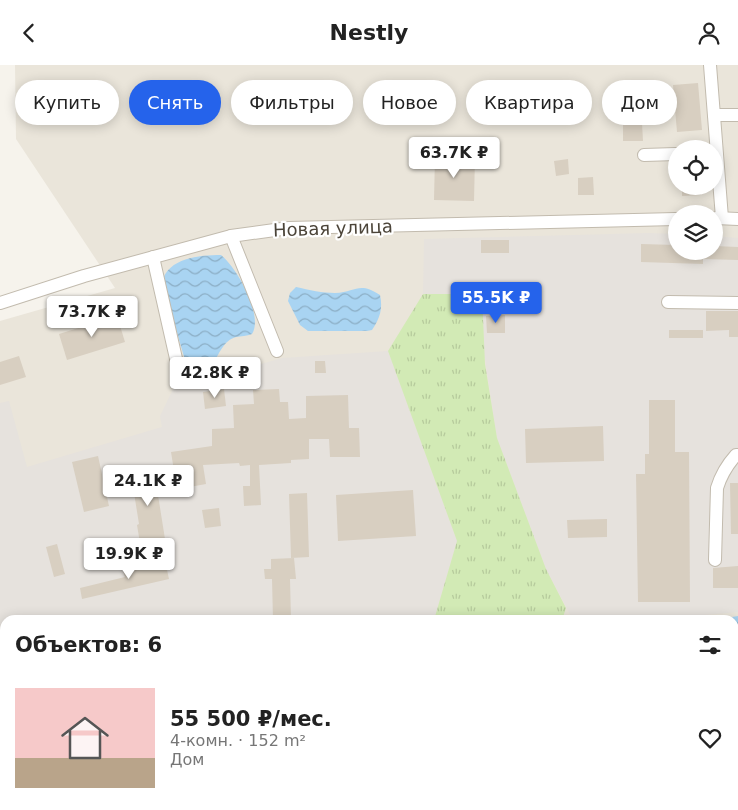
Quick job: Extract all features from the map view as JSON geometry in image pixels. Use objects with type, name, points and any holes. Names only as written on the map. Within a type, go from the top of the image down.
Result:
[{"type":"street","points":[[710,65],[715,140]]},
{"type":"street","points":[[714,115],[738,115]]},
{"type":"street","points":[[644,155],[668,154]]},
{"type":"street","points":[[723,218],[738,219]]},
{"type":"street","name":"Новая улица","points":[[0,303],[84,276],[231,236],[289,228],[668,219]]},
{"type":"street","points":[[231,236],[277,351]]},
{"type":"street","points":[[153,257],[177,363]]},
{"type":"street","points":[[668,301],[738,303]]},
{"type":"street","points":[[716,560],[720,477],[729,463],[738,455]]},
{"type":"shaded area","points":[[15,65],[738,65],[738,615],[0,615],[0,321],[115,288],[16,139],[16,125],[119,125],[119,80],[15,80]]},
{"type":"shaded area","points":[[668,234],[668,260],[723,260],[723,237],[738,238],[738,612],[705,615],[570,615],[546,569],[497,438],[484,352],[482,294],[423,294],[424,239]]},
{"type":"shaded area","points":[[388,351],[457,541],[435,615],[0,615],[0,403],[9,401],[27,467],[162,427],[160,416],[173,389],[282,358]]},
{"type":"green space","points":[[423,294],[482,294],[485,364],[497,438],[546,569],[566,608],[564,615],[435,615],[457,541],[388,351]]},
{"type":"water","points":[[221,255],[234,270],[247,292],[252,304],[255,326],[252,334],[236,337],[228,341],[213,365],[191,367],[185,360],[162,282],[165,274],[178,263],[194,257]]},
{"type":"water","points":[[296,287],[335,293],[358,288],[373,291],[380,295],[381,309],[379,317],[372,330],[367,331],[308,331],[300,325],[288,301],[290,293]]},
{"type":"building","points":[[698,83],[702,130],[677,132],[677,85]]},
{"type":"building","points":[[623,125],[642,125],[643,141],[623,141]]},
{"type":"building","points":[[435,156],[475,157],[474,201],[434,200]]},
{"type":"building","points":[[568,159],[569,174],[556,176],[554,161]]},
{"type":"building","points":[[593,177],[594,195],[578,195],[578,178]]},
{"type":"building","points":[[481,240],[509,240],[509,253],[481,253]]},
{"type":"building","points":[[641,244],[668,245],[668,260],[703,260],[703,264],[641,262]]},
{"type":"building","points":[[723,246],[738,247],[738,260],[723,260]]},
{"type":"building","points":[[706,311],[738,311],[738,337],[729,337],[729,330],[706,331]]},
{"type":"building","points":[[505,315],[505,333],[487,333],[486,316]]},
{"type":"building","points":[[117,316],[125,342],[67,360],[59,334]]},
{"type":"building","points":[[669,330],[703,330],[703,338],[669,338]]},
{"type":"building","points":[[19,356],[26,377],[0,385],[0,362]]},
{"type":"building","points":[[315,361],[325,361],[326,373],[315,373]]},
{"type":"building","points":[[224,389],[226,406],[205,409],[203,392]]},
{"type":"building","points":[[279,389],[280,402],[288,402],[289,419],[306,418],[306,396],[348,395],[349,428],[359,428],[360,457],[330,457],[329,439],[309,439],[309,459],[291,460],[291,463],[259,465],[261,505],[244,506],[243,486],[250,486],[250,465],[240,466],[239,463],[203,465],[206,484],[184,488],[182,475],[175,477],[171,452],[212,446],[212,429],[234,428],[233,405],[254,404],[253,390]]},
{"type":"building","points":[[649,400],[675,400],[675,452],[689,452],[690,602],[638,602],[636,474],[645,474],[645,454],[649,454]]},
{"type":"building","points":[[603,426],[604,461],[526,463],[525,429]]},
{"type":"building","points":[[98,456],[109,506],[84,512],[72,462]]},
{"type":"building","points":[[154,470],[165,539],[140,543],[131,474]]},
{"type":"building","points":[[730,483],[738,483],[738,534],[731,534]]},
{"type":"building","points":[[413,490],[416,536],[338,541],[336,495]]},
{"type":"building","points":[[307,493],[309,557],[291,558],[289,494]]},
{"type":"building","points":[[219,508],[221,526],[205,528],[202,510]]},
{"type":"building","points":[[607,519],[607,537],[568,538],[567,520]]},
{"type":"building","points":[[57,544],[65,574],[54,577],[46,547]]},
{"type":"building","points":[[294,558],[296,579],[290,579],[291,615],[273,615],[272,579],[265,579],[264,569],[271,569],[271,559]]},
{"type":"building","points":[[165,561],[169,579],[82,599],[80,588],[125,577],[123,571]]},
{"type":"building","points":[[738,566],[738,588],[713,588],[713,568]]}]
